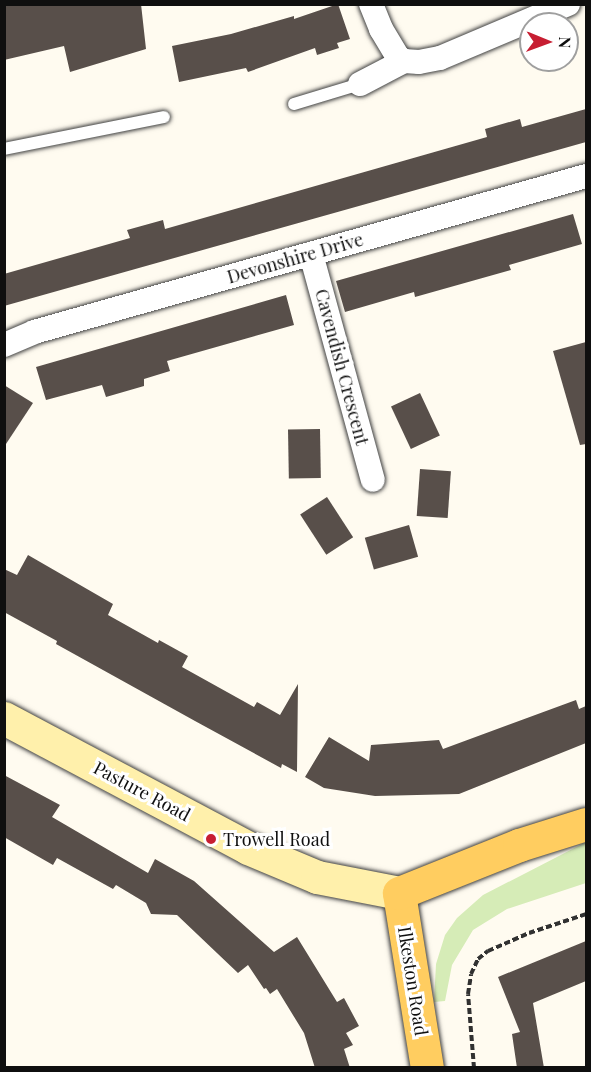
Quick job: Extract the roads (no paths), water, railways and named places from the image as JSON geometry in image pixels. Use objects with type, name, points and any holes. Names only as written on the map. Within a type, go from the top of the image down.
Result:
[{"type":"main road","name":"Pasture Road","points":[[4,718],[248,848],[316,877],[399,893]]},
{"type":"main road","points":[[399,893],[519,845],[586,824]]},
{"type":"main road","name":"Ilkeston Road","points":[[399,893],[428,1068]]},
{"type":"street","points":[[371,4],[391,46],[404,61]]},
{"type":"street","points":[[360,84],[404,61],[440,58],[568,4]]},
{"type":"street","name":"Devonshire Drive","points":[[4,345],[34,332],[311,254],[585,181]]},
{"type":"street","name":"Cavendish Crescent","points":[[311,254],[373,480]]},
{"type":"lane","points":[[294,104],[360,84]]},
{"type":"lane","points":[[4,149],[164,117]]},
{"type":"place","name":"Trowell Road","points":[[211,839]]}]
